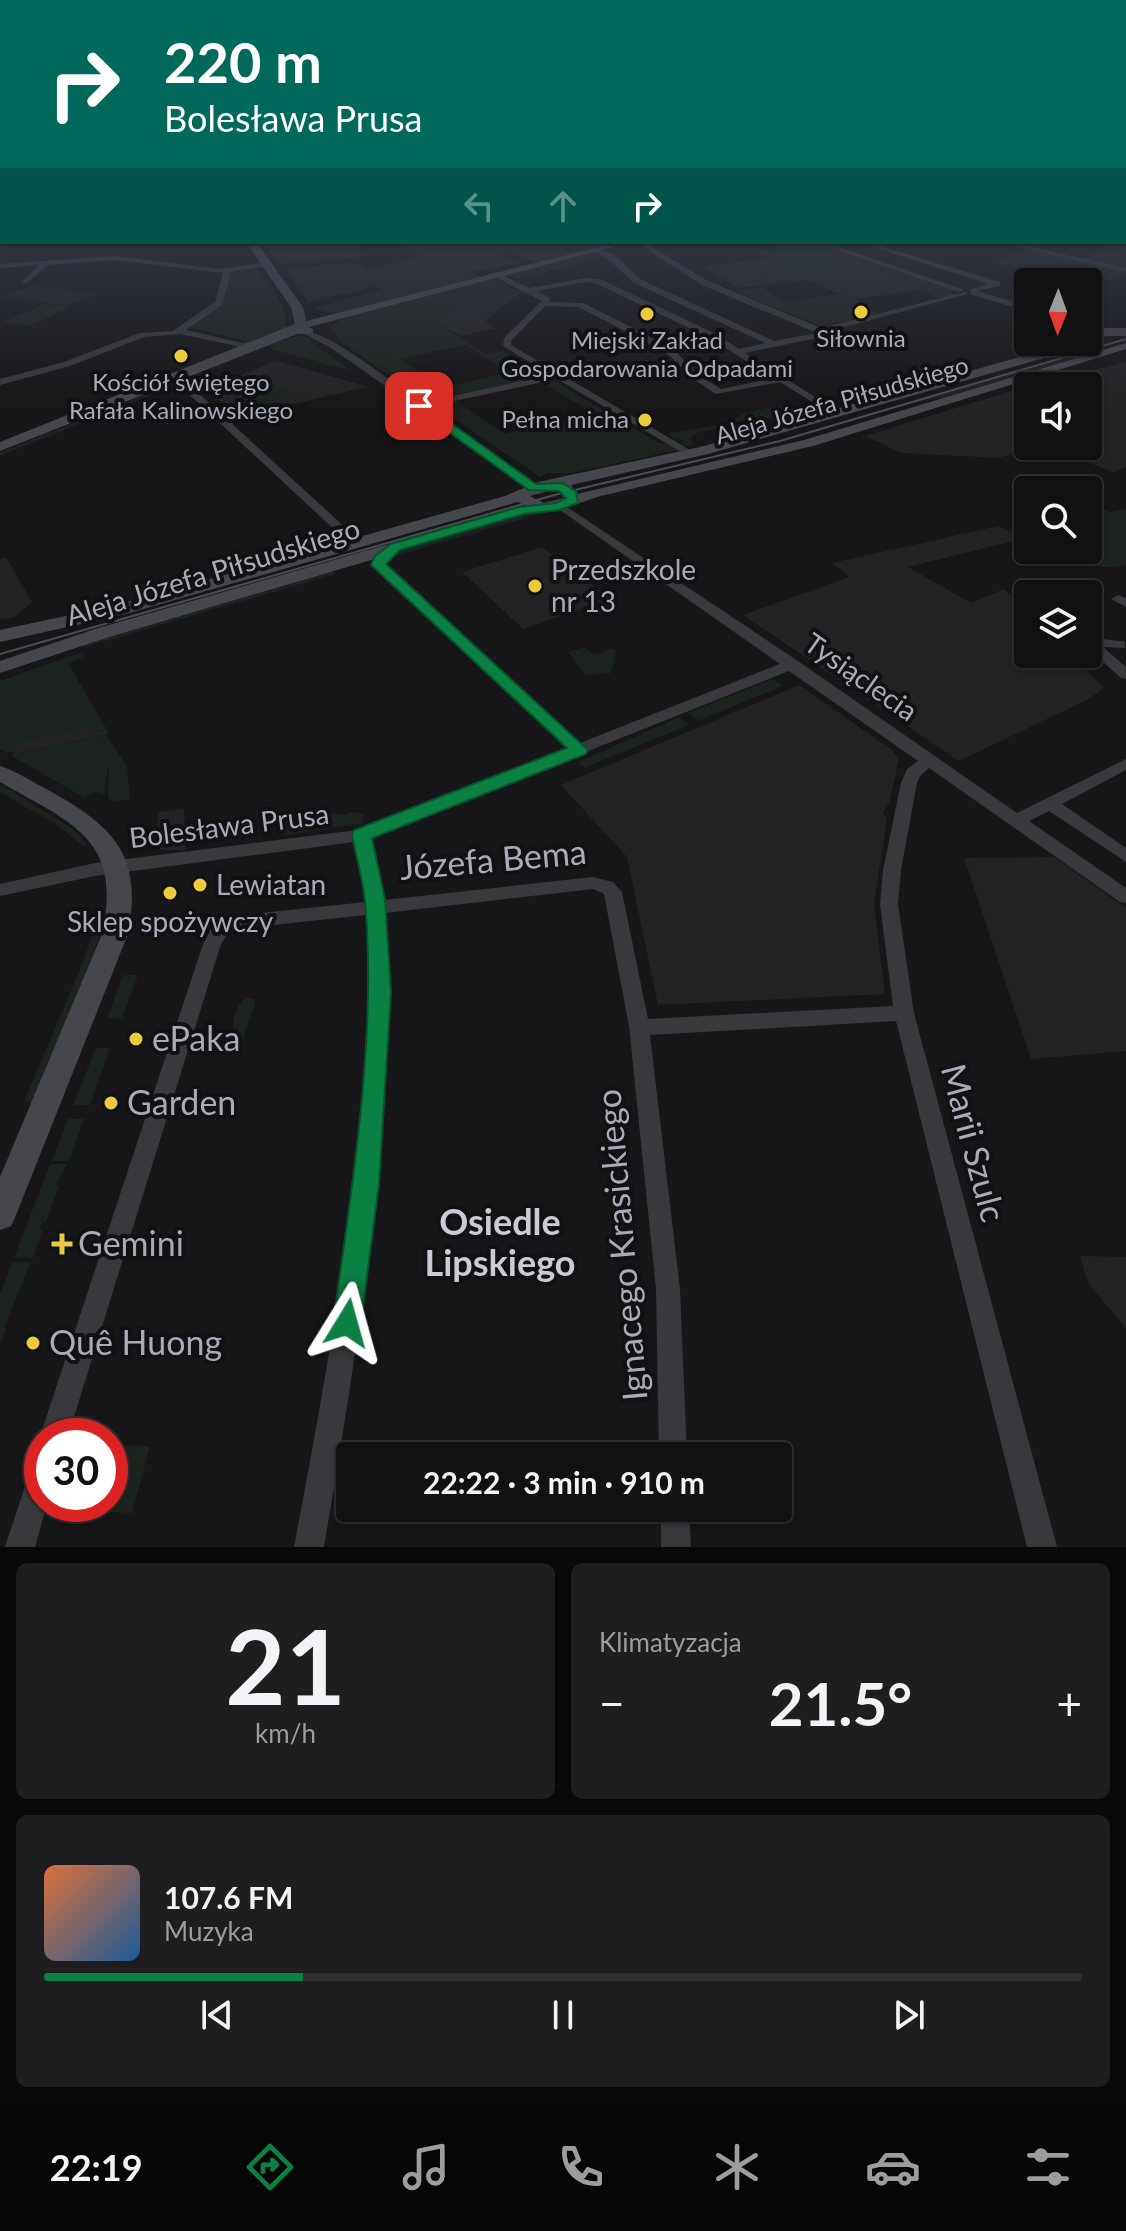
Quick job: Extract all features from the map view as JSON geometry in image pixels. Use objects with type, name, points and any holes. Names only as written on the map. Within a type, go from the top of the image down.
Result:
[{"type":"street","points":[[26,282],[44,265]]},
{"type":"street","points":[[177,265],[227,271],[260,265]]},
{"type":"street","points":[[268,265],[297,307],[308,329],[419,406],[527,491],[536,507]]},
{"type":"street","points":[[0,447],[334,317],[533,265]]},
{"type":"street","points":[[620,265],[637,281],[775,345]]},
{"type":"street","points":[[676,265],[705,283],[820,331],[997,284],[936,265]]},
{"type":"street","points":[[887,265],[1014,305]]},
{"type":"street","points":[[0,382],[67,364],[140,336],[170,335],[180,331],[219,303],[227,271]]},
{"type":"street","points":[[496,274],[546,299],[546,304]]},
{"type":"street","points":[[529,290],[595,281],[713,336],[833,412]]},
{"type":"street","points":[[682,302],[696,300]]},
{"type":"street","points":[[692,454],[505,343],[546,304],[580,305],[673,354],[696,377],[719,392],[783,379]]},
{"type":"street","points":[[297,307],[312,316],[334,317]]},
{"type":"street","points":[[180,331],[255,347]]},
{"type":"street","points":[[736,352],[823,334],[820,331]]},
{"type":"street","points":[[1102,337],[1124,338]]},
{"type":"street","name":"Aleja Józefa Piłsudskiego","points":[[0,667],[102,633],[536,507],[567,503],[808,443],[1124,338]]},
{"type":"street","name":"Aleja Józefa Piłsudskiego","points":[[0,636],[101,615],[527,491],[692,454],[1024,356]]},
{"type":"street","points":[[419,406],[558,376]]},
{"type":"street","points":[[173,379],[182,383],[343,532],[346,539],[341,546]]},
{"type":"street","points":[[552,485],[566,489],[567,503]]},
{"type":"street","name":"Tysiąclecia","points":[[567,503],[1126,897]]},
{"type":"street","points":[[396,547],[378,560],[381,568],[579,750]]},
{"type":"street","points":[[1102,648],[1118,651],[1123,645]]},
{"type":"street","points":[[1102,654],[1126,675]]},
{"type":"street","name":"Bolesława Prusa","points":[[0,890],[118,866],[361,835],[793,664]]},
{"type":"street","name":"Marii Szulc","points":[[930,760],[910,779],[890,887],[891,931],[904,1013],[1042,1547]]},
{"type":"street","points":[[1016,821],[1126,764]]},
{"type":"street","points":[[0,773],[87,825],[109,847],[118,866],[123,893],[116,930],[0,1215]]},
{"type":"street","points":[[1050,804],[1126,856]]},
{"type":"street","points":[[309,1547],[338,1384],[365,1193],[378,1036],[375,908],[370,864],[361,835]]},
{"type":"street","name":"Józefa Bema","points":[[60,1418],[218,932],[233,923],[588,884],[607,886],[613,892],[639,1028]]},
{"type":"street","points":[[639,1028],[904,1013]]},
{"type":"street","name":"Ignacego Krasickiego","points":[[639,1028],[668,1289],[673,1442]]},
{"type":"street","points":[[20,1547],[28,1522]]},
{"type":"street","points":[[675,1522],[676,1547]]},
{"type":"shaded area","points":[[364,265],[367,270],[386,265],[509,265],[472,271],[479,277],[338,313],[313,309],[382,289],[373,285],[364,290],[308,302],[285,268]]},
{"type":"shaded area","points":[[577,265],[523,276],[518,280],[507,274],[542,269],[540,266]]},
{"type":"shaded area","points":[[870,265],[921,290],[854,299],[805,280],[738,288],[702,267]]},
{"type":"shaded area","points":[[871,265],[881,265],[949,288],[954,295],[940,299]]},
{"type":"shaded area","points":[[1007,265],[1100,265],[1126,271],[1126,276],[1102,280],[1102,268],[1020,268]]},
{"type":"shaded area","points":[[257,267],[283,307],[287,328],[290,326],[289,315],[292,315],[290,327],[247,345],[242,344],[245,341],[189,327],[224,301],[229,274]]},
{"type":"shaded area","points":[[494,277],[510,288],[524,292],[515,294],[481,290],[429,318],[486,354],[503,351],[661,444],[667,443],[678,450],[540,477],[342,343],[349,342],[341,341],[329,327],[347,317]],"holes":[[[465,345],[511,372],[445,387],[399,359]],[[541,382],[593,413],[505,434],[455,400]]]},
{"type":"shaded area","points":[[33,285],[97,294],[68,306],[3,297]]},
{"type":"shaded area","points":[[761,287],[785,302],[845,293],[879,314],[821,326],[735,291]]},
{"type":"shaded area","points":[[481,290],[522,294],[485,321],[496,328],[461,336],[428,318]]},
{"type":"shaded area","points":[[45,304],[69,308],[28,326],[3,322]]},
{"type":"shaded area","points":[[303,336],[316,340],[310,341],[351,371],[272,349],[277,344],[269,346]]},
{"type":"shaded area","points":[[1071,356],[1082,356],[1028,372],[1018,372]]},
{"type":"shaded area","points":[[277,361],[369,387],[238,416],[205,389]]},
{"type":"shaded area","points":[[1126,362],[1126,467],[1113,472],[1081,460],[1102,460],[1102,372],[1086,372]]},
{"type":"shaded area","points":[[1014,373],[1014,376],[945,397],[914,403]]},
{"type":"shaded area","points":[[179,384],[0,456],[0,452],[169,385]]},
{"type":"shaded area","points":[[284,388],[296,397],[245,408],[234,399]]},
{"type":"shaded area","points":[[1014,390],[1014,454],[998,458],[902,453],[864,436]]},
{"type":"shaded area","points":[[786,404],[797,412],[697,433],[689,438],[696,444],[688,447],[681,443],[685,441],[668,433],[726,424],[744,413]]},
{"type":"shaded area","points":[[1126,508],[1126,564],[1101,566],[1094,564],[1102,564],[1102,509],[1110,512]]},
{"type":"shaded area","points":[[550,511],[384,559],[398,549],[408,549],[527,512]]},
{"type":"shaded area","points":[[999,526],[1014,534],[1014,541],[908,567],[971,603],[1004,589],[1014,599],[1014,668],[1084,668],[1104,688],[1089,699],[959,761],[743,615],[850,577],[832,563]]},
{"type":"shaded area","name":"Przedszkole nr 13","points":[[542,547],[611,599],[523,629],[462,572]]},
{"type":"shaded area","points":[[6,557],[32,602],[15,617],[0,620],[0,559]]},
{"type":"shaded area","points":[[332,569],[335,574],[85,647],[80,643],[292,584]]},
{"type":"shaded area","points":[[584,647],[594,655],[613,648],[616,651],[611,673],[586,675],[568,652]]},
{"type":"shaded area","points":[[82,652],[85,657],[68,663],[107,730],[92,733],[91,728],[84,728],[15,743],[16,751],[6,753],[0,749],[0,681]]},
{"type":"shaded area","points":[[773,679],[783,686],[698,721],[688,713]]},
{"type":"shaded area","points":[[799,685],[892,750],[899,759],[889,803],[883,813],[887,819],[874,903],[885,994],[658,1005],[627,857],[561,785]]},
{"type":"shaded area","points":[[679,717],[689,725],[584,768],[578,762]]},
{"type":"shaded area","points":[[103,723],[109,734],[15,754],[5,745]]},
{"type":"shaded area","points":[[106,735],[127,766],[130,799],[115,802],[108,798],[109,764],[104,794],[95,792],[85,798],[10,755]]},
{"type":"shaded area","points":[[0,784],[73,829],[87,844],[83,846],[57,825],[0,792]]},
{"type":"shaded area","points":[[184,808],[186,850],[161,850],[157,846],[158,812]]},
{"type":"shaded area","points":[[315,810],[345,815],[351,812],[366,814],[361,819],[364,823],[281,836],[283,824],[304,828]]},
{"type":"shaded area","points":[[1054,857],[1126,908],[1126,1051],[1031,1059],[964,858]]},
{"type":"shaded area","points":[[102,905],[100,933],[93,957],[33,1102],[24,1102],[83,962]]},
{"type":"shaded area","points":[[123,975],[138,975],[122,1018],[107,1018]]},
{"type":"shaded area","points":[[246,997],[255,999],[255,1004],[244,1040],[235,1043],[234,1018]]},
{"type":"shaded area","points":[[96,1048],[110,1048],[90,1105],[73,1105]]},
{"type":"shaded area","points":[[68,1119],[84,1119],[69,1161],[52,1161]]},
{"type":"shaded area","points":[[50,1164],[67,1164],[56,1185],[59,1186],[46,1222],[42,1222],[40,1229],[43,1229],[33,1258],[14,1258]]},
{"type":"shaded area","points":[[1080,1256],[1126,1257],[1126,1328],[1088,1283]]},
{"type":"shaded area","points":[[12,1262],[31,1262],[4,1328],[0,1346],[0,1294]]},
{"type":"shaded area","points":[[128,1446],[150,1446],[132,1513],[128,1513]]},
{"type":"tram line","points":[[0,654],[558,494],[780,441],[1126,339]]},
{"type":"place","name":"Siłownia","points":[[861,312]]},
{"type":"place","name":"Miejski Zakład Gospodarowania Odpadami","points":[[647,314]]},
{"type":"place","name":"Kościół świętego Rafała Kalinowskiego","points":[[181,356]]},
{"type":"place","name":"Pełna micha","points":[[645,420]]},
{"type":"place","name":"Przedszkole nr 13","points":[[535,586]]},
{"type":"place","name":"Lewiatan","points":[[200,885]]},
{"type":"place","name":"Sklep spożywczy","points":[[170,893]]},
{"type":"place","name":"ePaka","points":[[136,1039]]},
{"type":"place","name":"Garden","points":[[111,1103]]},
{"type":"place","name":"Gemini","points":[[62,1244]]},
{"type":"place","name":"Quê Huong","points":[[33,1343]]},
{"type":"district","name":"Osiedle Lipskiego","points":[[500,1242]]},
{"type":"route","points":[[347,1323],[366,1184],[377,1058],[379,992],[375,899],[370,864],[361,835],[579,750],[378,565],[378,560],[396,547],[523,510],[559,506],[573,500],[569,491],[562,487],[534,487],[419,406]]}]
